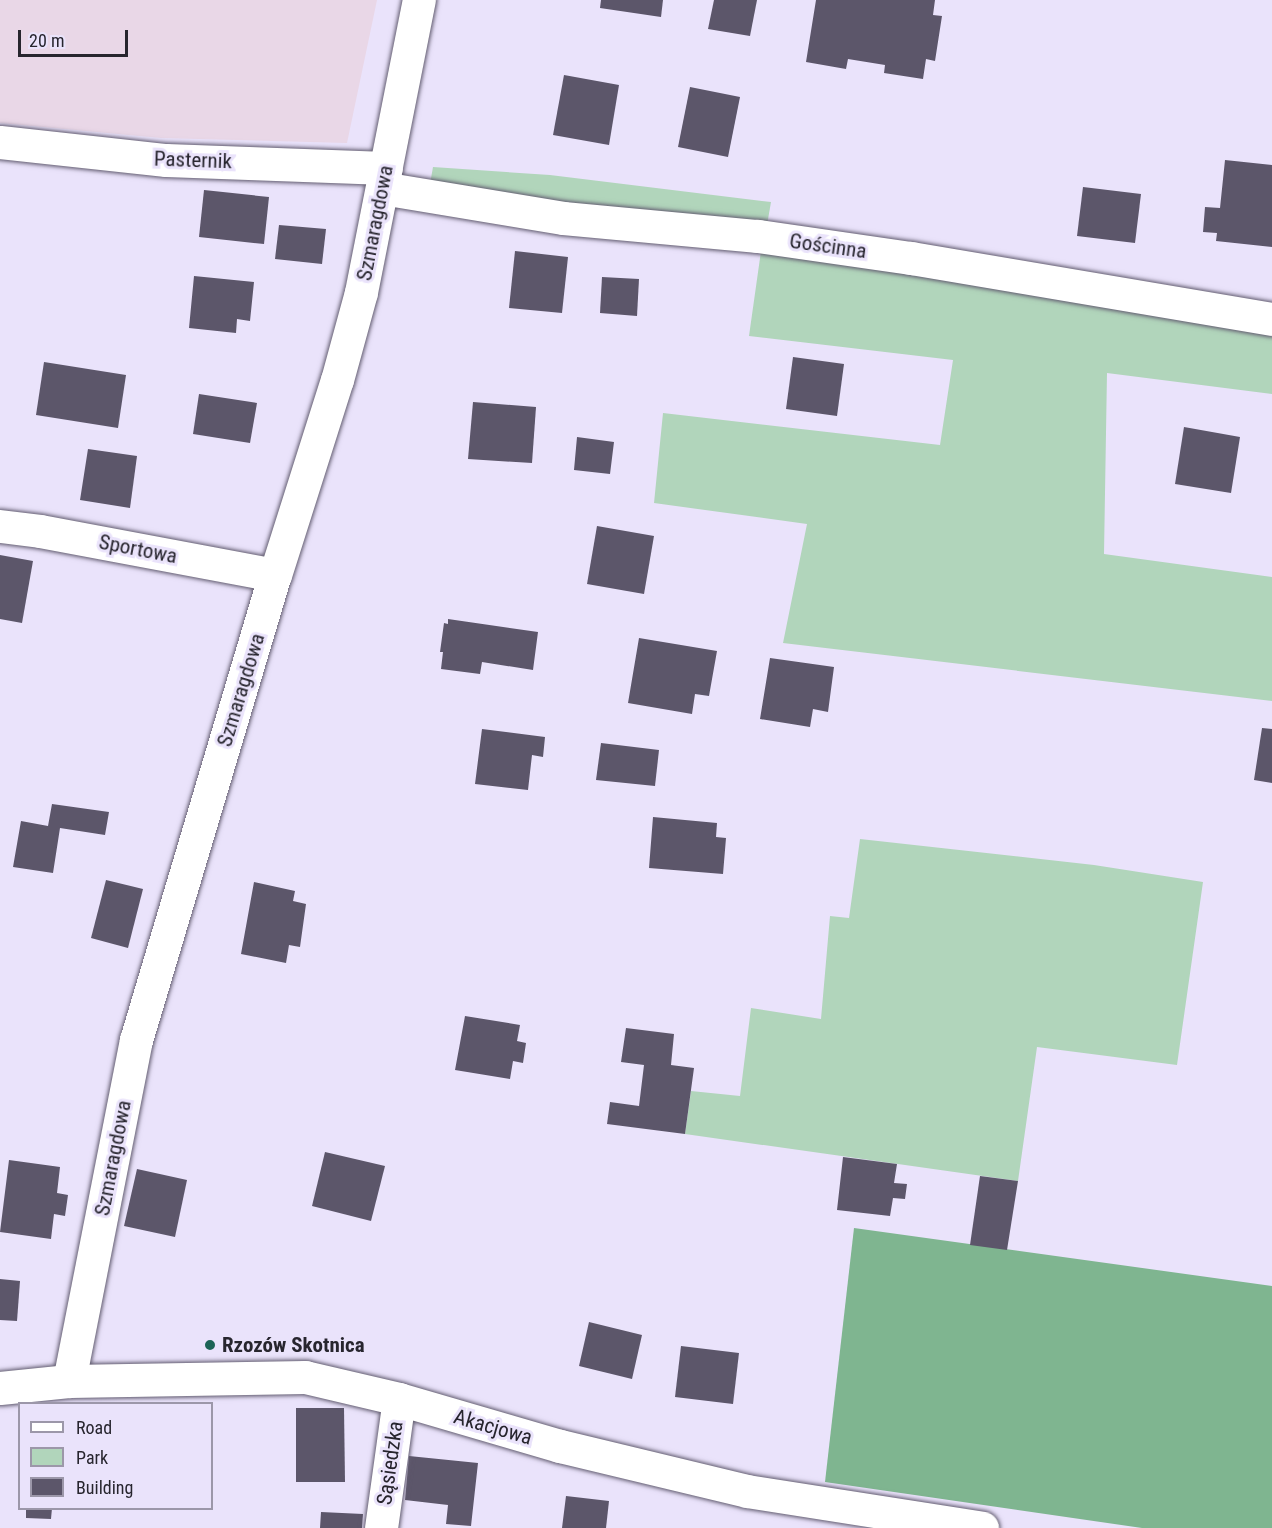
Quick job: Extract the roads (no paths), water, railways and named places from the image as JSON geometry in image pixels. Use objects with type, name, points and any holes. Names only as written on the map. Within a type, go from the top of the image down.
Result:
[{"type":"street","name":"Szmaragdowa","points":[[69,1381],[136,1040],[275,575],[340,369],[361,292],[419,0]]},
{"type":"street","name":"Pasternik","points":[[0,142],[166,160],[384,178]]},
{"type":"street","name":"Gościnna","points":[[384,178],[563,219],[758,236],[910,258],[1272,319]]},
{"type":"street","name":"Sportowa","points":[[0,526],[40,531],[275,575]]},
{"type":"street","name":"Akacjowa","points":[[0,1388],[69,1381],[305,1377],[399,1399],[560,1446],[747,1491],[982,1528]]},
{"type":"street","name":"Sąsiedzka","points":[[381,1528],[399,1399]]},
{"type":"place","name":"Rzozów Skotnica","points":[[210,1345]]}]
